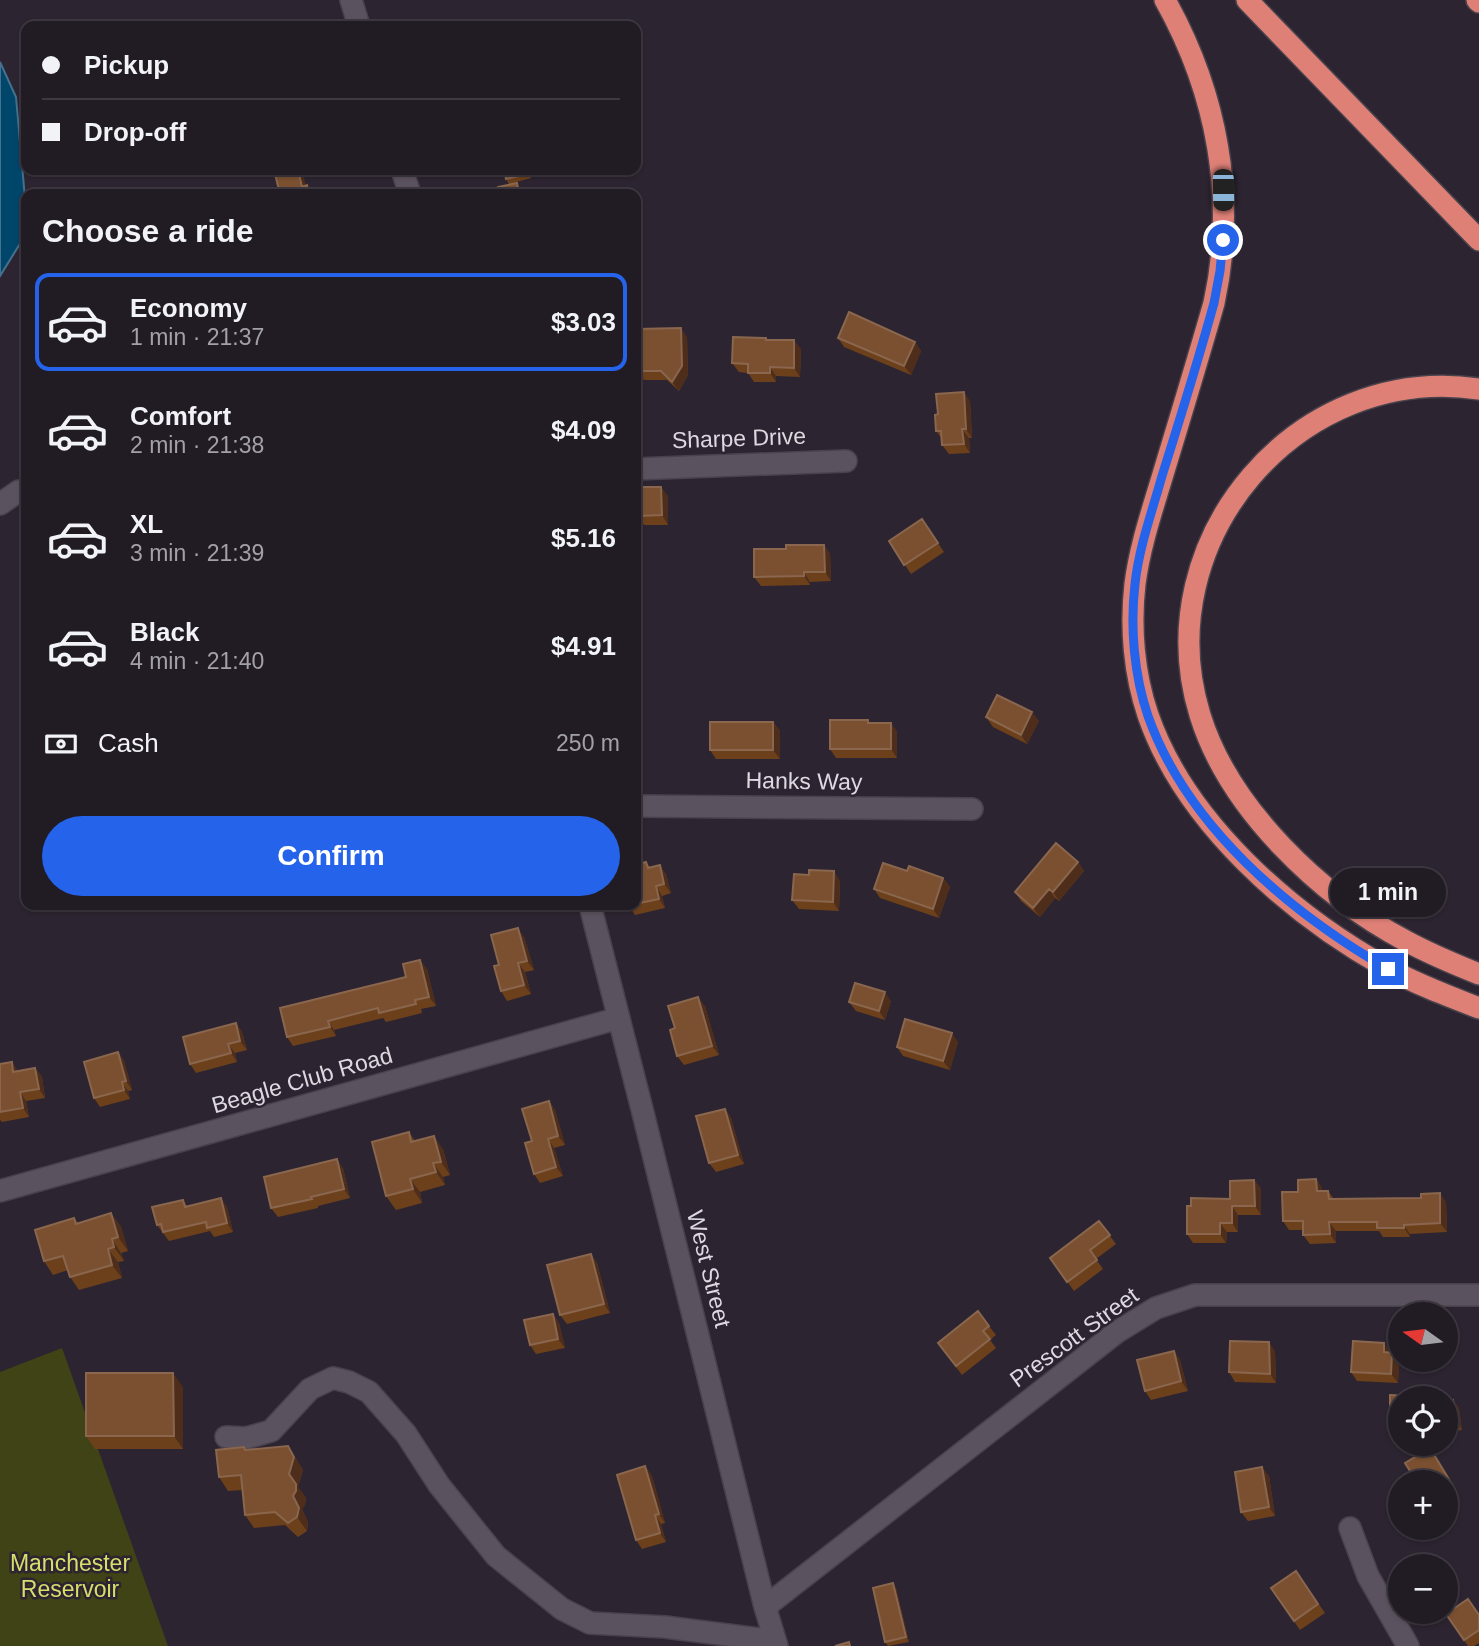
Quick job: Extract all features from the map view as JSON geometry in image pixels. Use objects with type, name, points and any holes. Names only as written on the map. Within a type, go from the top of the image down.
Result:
[{"type":"highway","points":[[1165,0],[1192,56],[1211,113],[1222,172],[1223,240],[1214,303],[1147,525],[1138,564],[1134,643],[1147,714],[1167,758],[1192,798],[1234,850],[1276,890],[1325,929],[1374,961],[1418,984],[1479,1008]]},
{"type":"highway","points":[[1247,0],[1479,240]]},
{"type":"highway","points":[[1479,389],[1420,387],[1378,395],[1319,419],[1270,455],[1226,508],[1211,539],[1195,587],[1189,644],[1200,716],[1214,750],[1241,796],[1266,827],[1310,872],[1366,916],[1412,945],[1479,974]]},
{"type":"street","points":[[351,0],[357,21]]},
{"type":"street","name":"Sharpe Drive","points":[[641,469],[846,461]]},
{"type":"street","points":[[0,504],[19,491]]},
{"type":"street","name":"Hanks Way","points":[[641,806],[972,809]]},
{"type":"street","name":"West Street","points":[[591,910],[776,1644]]},
{"type":"street","name":"Beagle Club Road","points":[[0,1191],[619,1018]]},
{"type":"street","name":"Prescott Street","points":[[765,1607],[1117,1332],[1156,1308],[1195,1294],[1479,1295]]},
{"type":"street","points":[[226,1437],[246,1438],[271,1431],[310,1389],[333,1378],[349,1382],[369,1392],[406,1434],[439,1485],[496,1556],[562,1609],[590,1623],[665,1627],[776,1644]]},
{"type":"street","points":[[1350,1528],[1368,1576],[1408,1646]]},
{"type":"green space","name":"Manchester Reservoir","points":[[62,1348],[168,1646],[0,1646],[0,1372]]},
{"type":"water","points":[[0,62],[16,97],[24,189],[21,189],[21,242],[0,276]]},
{"type":"building","points":[[275,175],[299,175],[302,187],[307,185],[308,189],[279,189]]},
{"type":"building","points":[[505,175],[524,175],[506,179]]},
{"type":"building","points":[[517,183],[518,189],[498,189],[498,187]]},
{"type":"building","points":[[849,312],[915,342],[904,366],[838,338]]},
{"type":"building","points":[[681,328],[682,366],[672,382],[661,371],[641,371],[641,329]]},
{"type":"building","points":[[733,337],[794,340],[794,368],[770,367],[770,373],[748,373],[748,364],[732,363]]},
{"type":"building","points":[[964,392],[964,444],[942,445],[941,431],[936,431],[936,394]]},
{"type":"building","points":[[641,487],[661,487],[662,515],[641,516]]},
{"type":"building","points":[[922,519],[938,543],[904,565],[889,541]]},
{"type":"building","points":[[786,545],[824,545],[825,572],[804,572],[804,576],[754,577],[754,549],[786,549]]},
{"type":"building","points":[[997,695],[1032,712],[1021,735],[986,717]]},
{"type":"building","points":[[830,720],[891,723],[891,749],[830,749]]},
{"type":"building","points":[[710,722],[773,722],[773,750],[710,750]]},
{"type":"building","points":[[1056,843],[1078,862],[1053,892],[1049,889],[1033,908],[1015,892]]},
{"type":"building","points":[[646,862],[648,868],[660,865],[664,884],[656,886],[659,899],[641,903],[641,863]]},
{"type":"building","points":[[883,863],[907,871],[909,866],[943,878],[933,909],[874,889]]},
{"type":"building","points":[[809,870],[834,871],[833,902],[792,900],[794,874],[809,875]]},
{"type":"building","points":[[518,928],[527,961],[518,963],[524,985],[501,991],[494,966],[499,965],[491,935]]},
{"type":"building","points":[[420,960],[429,997],[415,1000],[416,1004],[379,1013],[378,1008],[328,1021],[330,1027],[287,1037],[280,1008],[406,977],[403,964]]},
{"type":"building","points":[[855,983],[885,992],[879,1011],[849,1002]]},
{"type":"building","points":[[698,997],[712,1046],[677,1056],[670,1030],[675,1028],[668,1006]]},
{"type":"building","points":[[905,1019],[952,1033],[943,1061],[897,1047]]},
{"type":"building","points":[[236,1023],[240,1041],[228,1044],[231,1053],[190,1064],[183,1037]]},
{"type":"building","points":[[118,1052],[126,1081],[122,1082],[124,1090],[94,1098],[84,1062]]},
{"type":"building","points":[[12,1062],[13,1072],[35,1068],[39,1089],[20,1092],[23,1108],[0,1112],[0,1064]]},
{"type":"building","points":[[549,1101],[558,1136],[548,1139],[556,1167],[534,1174],[525,1143],[532,1141],[522,1109]]},
{"type":"building","points":[[725,1109],[738,1155],[709,1163],[696,1116]]},
{"type":"building","points":[[409,1132],[411,1142],[434,1136],[441,1162],[433,1163],[436,1172],[410,1179],[413,1189],[386,1196],[372,1142]]},
{"type":"building","points":[[337,1159],[344,1189],[271,1208],[264,1177]]},
{"type":"building","points":[[1316,1179],[1317,1191],[1328,1191],[1329,1199],[1421,1198],[1421,1194],[1440,1193],[1440,1223],[1404,1225],[1404,1228],[1377,1228],[1377,1222],[1329,1222],[1330,1234],[1303,1235],[1303,1221],[1283,1221],[1282,1192],[1298,1192],[1298,1180]]},
{"type":"building","points":[[1254,1180],[1255,1206],[1232,1206],[1232,1223],[1220,1223],[1220,1234],[1187,1234],[1187,1206],[1191,1206],[1191,1198],[1230,1199],[1230,1181]]},
{"type":"building","points":[[221,1198],[227,1223],[207,1228],[206,1222],[163,1232],[161,1224],[157,1225],[152,1207],[183,1200],[185,1207]]},
{"type":"building","points":[[111,1213],[118,1237],[112,1239],[114,1247],[108,1249],[112,1265],[70,1277],[63,1256],[44,1261],[35,1230],[74,1218],[76,1224]]},
{"type":"building","points":[[1099,1221],[1110,1235],[1090,1250],[1097,1260],[1067,1282],[1050,1258]]},
{"type":"building","points":[[591,1254],[604,1304],[560,1315],[547,1265]]},
{"type":"building","points":[[978,1311],[989,1326],[983,1331],[990,1339],[956,1366],[938,1343]]},
{"type":"building","points":[[553,1314],[558,1339],[530,1345],[524,1320]]},
{"type":"building","points":[[1230,1341],[1269,1342],[1270,1374],[1229,1372]]},
{"type":"building","points":[[1353,1341],[1384,1343],[1384,1352],[1388,1352],[1388,1372],[1391,1374],[1351,1372]]},
{"type":"building","points":[[1174,1351],[1181,1381],[1145,1391],[1137,1360]]},
{"type":"building","points":[[86,1373],[173,1373],[174,1436],[86,1436]]},
{"type":"building","points":[[288,1446],[294,1457],[289,1474],[296,1484],[293,1496],[299,1508],[297,1517],[288,1523],[275,1512],[245,1515],[241,1475],[219,1477],[216,1450]]},
{"type":"building","points":[[1417,1456],[1435,1456],[1443,1470],[1409,1470],[1405,1463]]},
{"type":"building","points":[[645,1466],[659,1514],[655,1515],[660,1533],[636,1540],[617,1475]]},
{"type":"building","points":[[1262,1467],[1269,1507],[1241,1512],[1235,1472]]},
{"type":"building","points":[[1296,1571],[1318,1604],[1294,1621],[1271,1588]]},
{"type":"building","points":[[893,1583],[906,1637],[885,1642],[873,1588]]},
{"type":"building","points":[[1468,1599],[1479,1615],[1479,1630],[1464,1640],[1453,1624],[1458,1624],[1458,1606]]},
{"type":"route","points":[[1223,240],[1214,303],[1147,525],[1138,564],[1134,643],[1143,698],[1153,729],[1176,775],[1234,850],[1290,902],[1325,929],[1388,969]]}]
